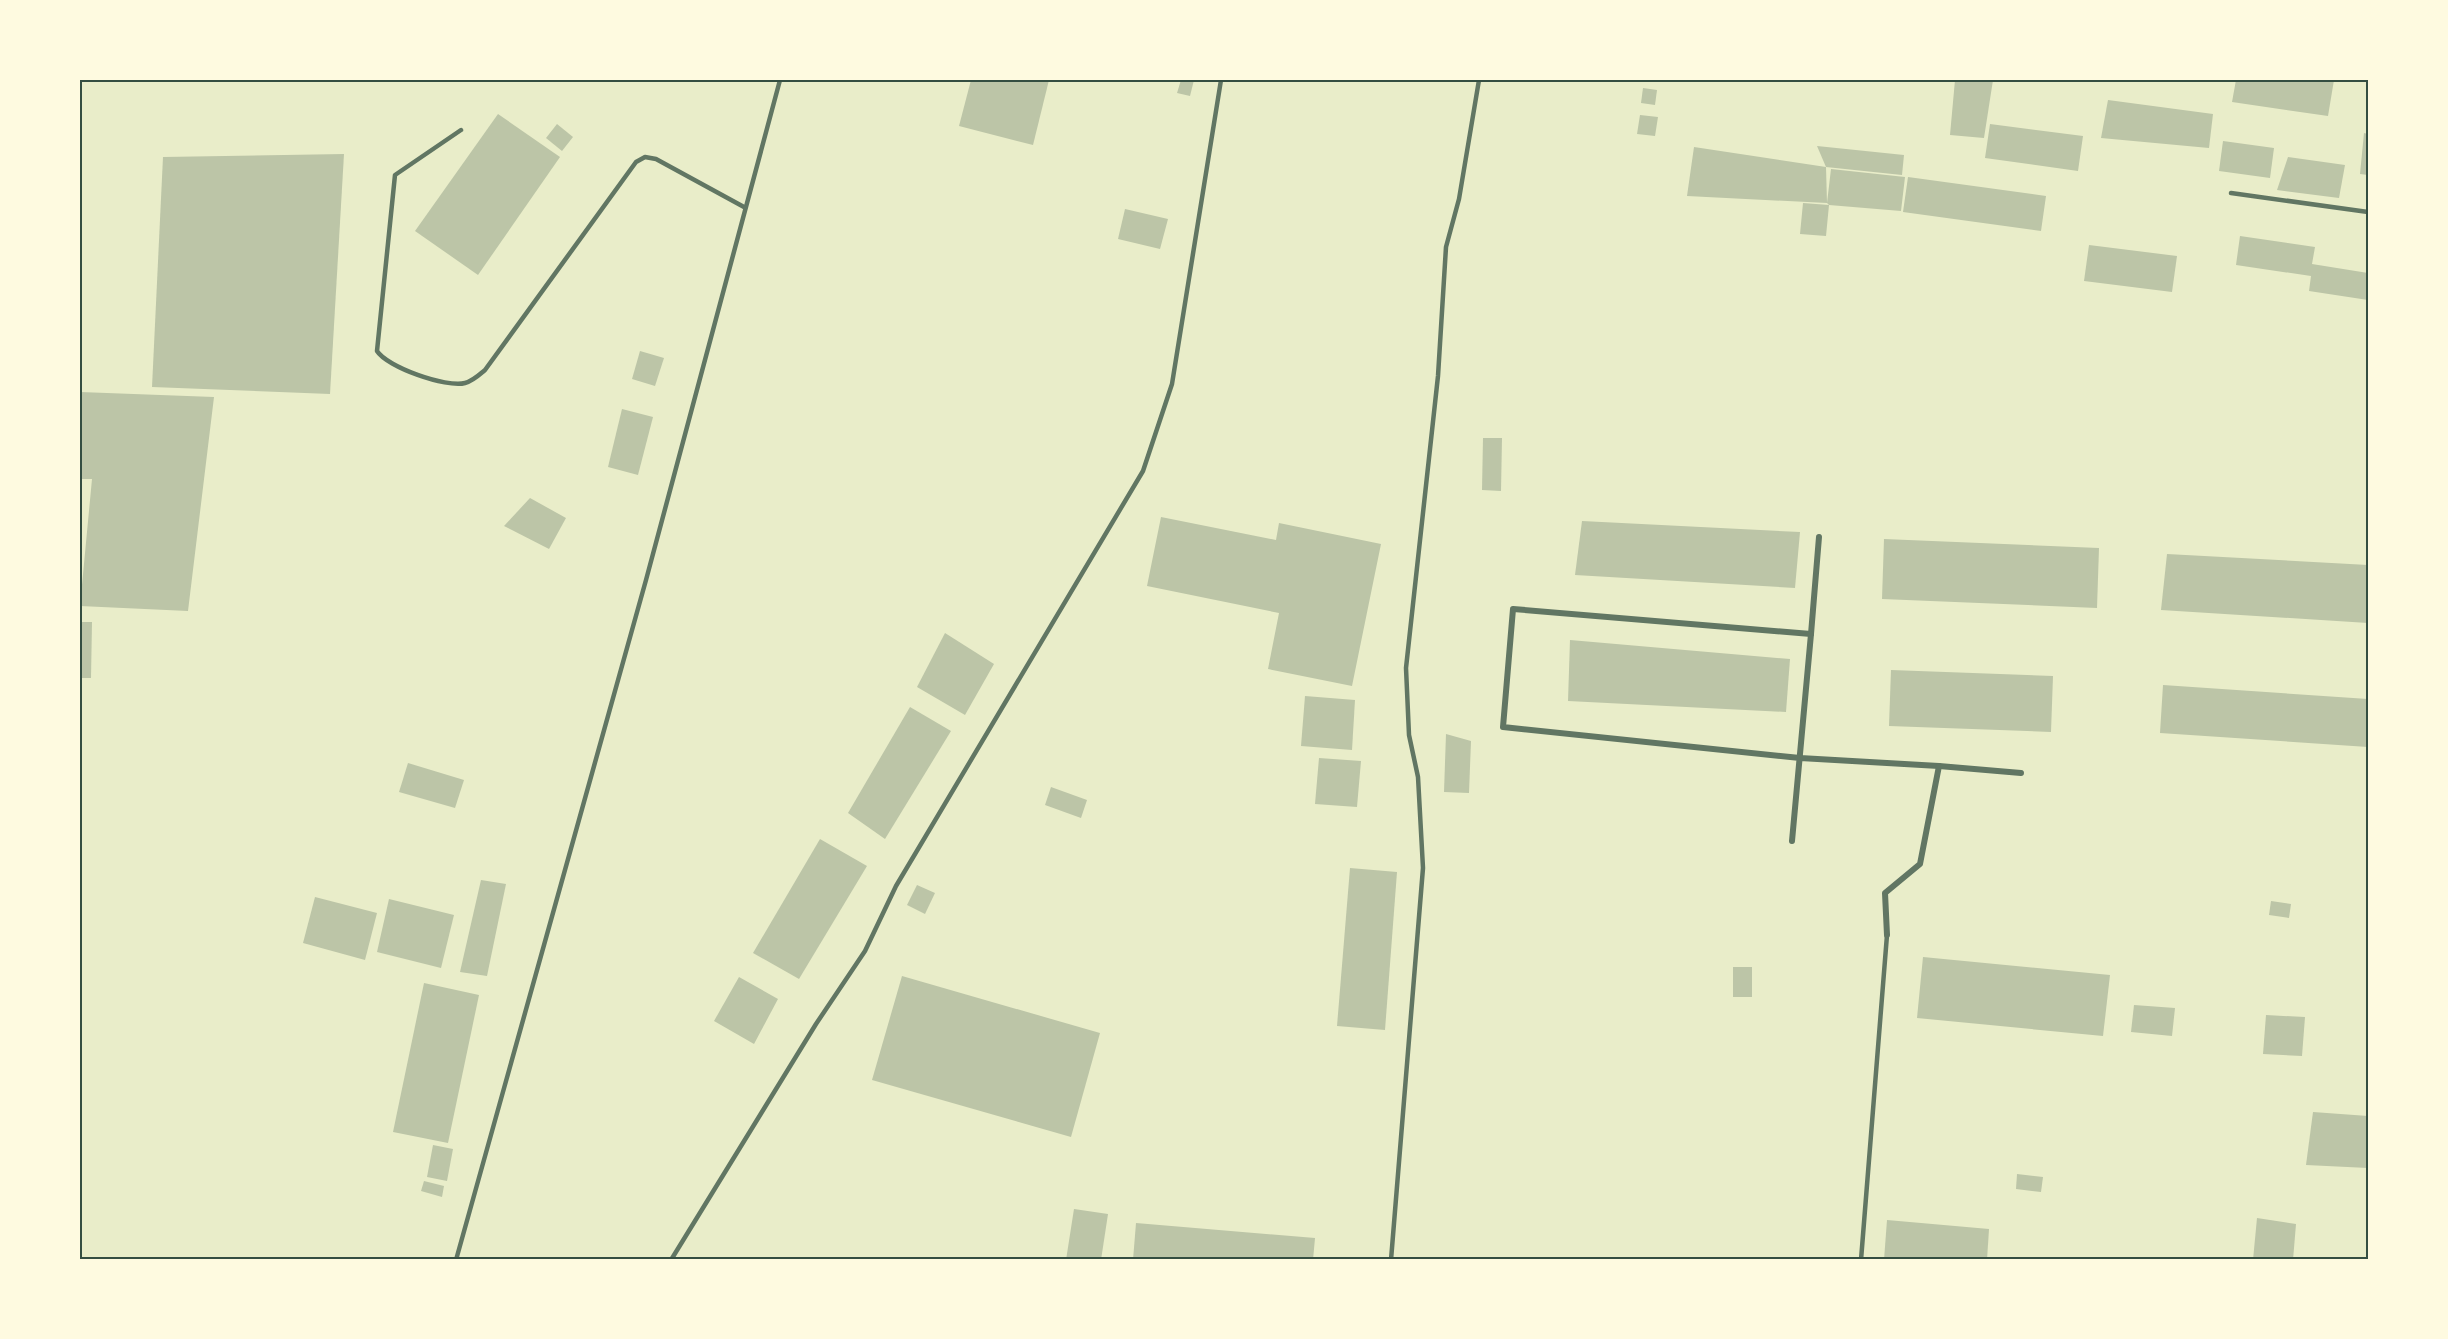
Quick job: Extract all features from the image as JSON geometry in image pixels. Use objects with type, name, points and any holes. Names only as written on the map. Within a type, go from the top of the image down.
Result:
[{"type":"street","points":[[1792,841],[1819,537]]},
{"type":"street","points":[[1810,634],[1513,609],[1503,727],[1800,758],[2021,772]]},
{"type":"street","points":[[1887,935],[1885,893],[1920,864],[1939,766]]},
{"type":"lane","points":[[456,1260],[646,580],[744,207],[780,80]]},
{"type":"lane","points":[[671,1260],[816,1024],[865,951],[896,886],[1143,471],[1172,384],[1221,80]]},
{"type":"lane","points":[[1391,1260],[1423,868],[1418,777],[1409,735],[1406,668],[1438,376],[1446,247],[1459,199],[1479,80]]},
{"type":"lane","points":[[461,130],[395,175],[377,351],[391,364],[446,383],[464,384],[485,370],[636,162],[645,157],[656,159],[744,207]]},
{"type":"lane","points":[[2231,193],[2368,212]]},
{"type":"lane","points":[[1861,1260],[1887,935]]},
{"type":"building","points":[[971,80],[1049,80],[1033,145],[959,126]]},
{"type":"building","points":[[1181,80],[1194,80],[1190,96],[1177,93]]},
{"type":"building","points":[[1955,80],[1993,80],[1984,138],[1950,135]]},
{"type":"building","points":[[2236,80],[2334,80],[2328,116],[2232,102]]},
{"type":"building","points":[[1643,88],[1657,90],[1655,105],[1641,103]]},
{"type":"building","points":[[2108,100],[2213,114],[2209,148],[2101,138]]},
{"type":"building","points":[[498,114],[560,157],[478,275],[415,231]]},
{"type":"building","points":[[1640,115],[1658,117],[1655,136],[1637,134]]},
{"type":"building","points":[[557,124],[573,137],[562,151],[546,138]]},
{"type":"building","points":[[1990,124],[2083,136],[2078,171],[1985,158]]},
{"type":"building","points":[[2364,133],[2368,134],[2368,175],[2360,174]]},
{"type":"building","points":[[2223,141],[2274,148],[2270,178],[2219,171]]},
{"type":"building","points":[[1817,146],[1904,155],[1902,175],[1826,167]]},
{"type":"building","points":[[1694,147],[1826,167],[1827,203],[1687,196]]},
{"type":"building","points":[[344,154],[330,394],[152,387],[163,157]]},
{"type":"building","points":[[2288,157],[2345,165],[2339,198],[2277,190]]},
{"type":"building","points":[[1831,169],[1905,177],[1901,211],[1827,203]]},
{"type":"building","points":[[1908,177],[2046,196],[2041,231],[1903,212]]},
{"type":"building","points":[[1803,203],[1829,205],[1826,236],[1800,234]]},
{"type":"building","points":[[1125,209],[1168,219],[1160,249],[1118,239]]},
{"type":"building","points":[[2240,236],[2315,247],[2312,264],[2368,273],[2368,300],[2309,291],[2311,276],[2236,265]]},
{"type":"building","points":[[2089,245],[2177,256],[2172,292],[2084,281]]},
{"type":"building","points":[[640,351],[664,358],[655,386],[632,379]]},
{"type":"building","points":[[80,392],[214,397],[188,611],[80,606],[92,479],[80,479]]},
{"type":"building","points":[[622,409],[653,417],[638,475],[608,467]]},
{"type":"building","points":[[1483,438],[1502,438],[1501,491],[1482,490]]},
{"type":"building","points":[[530,498],[566,518],[549,549],[504,526]]},
{"type":"building","points":[[1161,517],[1276,540],[1279,523],[1381,544],[1352,686],[1268,669],[1279,613],[1147,586]]},
{"type":"building","points":[[1582,521],[1800,532],[1795,588],[1575,575]]},
{"type":"building","points":[[1884,539],[2099,548],[2097,608],[1882,599]]},
{"type":"building","points":[[2167,554],[2368,565],[2368,623],[2161,610]]},
{"type":"building","points":[[80,622],[92,622],[91,678],[80,678]]},
{"type":"building","points":[[945,633],[994,664],[965,715],[917,687]]},
{"type":"building","points":[[1570,640],[1790,659],[1786,712],[1568,701]]},
{"type":"building","points":[[1891,670],[2053,676],[2051,732],[1889,726]]},
{"type":"building","points":[[2163,685],[2368,699],[2368,747],[2160,733]]},
{"type":"building","points":[[1305,696],[1355,700],[1352,750],[1301,746]]},
{"type":"building","points":[[910,707],[951,731],[885,839],[848,813]]},
{"type":"building","points":[[1446,734],[1471,741],[1469,793],[1444,792]]},
{"type":"building","points":[[1319,758],[1361,761],[1357,807],[1315,804]]},
{"type":"building","points":[[408,763],[464,780],[455,808],[399,792]]},
{"type":"building","points":[[1051,787],[1087,800],[1081,818],[1045,805]]},
{"type":"building","points":[[820,839],[867,866],[799,979],[753,953]]},
{"type":"building","points":[[1350,868],[1397,872],[1385,1030],[1337,1026]]},
{"type":"building","points":[[481,880],[506,884],[487,976],[460,972]]},
{"type":"building","points":[[917,885],[935,893],[925,914],[907,905]]},
{"type":"building","points":[[315,897],[377,913],[365,960],[303,943]]},
{"type":"building","points":[[389,899],[454,915],[441,968],[377,952]]},
{"type":"building","points":[[2271,901],[2291,904],[2289,918],[2269,915]]},
{"type":"building","points":[[1923,957],[2110,975],[2103,1036],[1917,1018]]},
{"type":"building","points":[[1733,967],[1752,967],[1752,997],[1733,997]]},
{"type":"building","points":[[902,976],[1100,1033],[1071,1137],[872,1080]]},
{"type":"building","points":[[739,977],[778,999],[754,1044],[714,1021]]},
{"type":"building","points":[[424,983],[479,995],[448,1143],[393,1132]]},
{"type":"building","points":[[2134,1005],[2175,1008],[2172,1036],[2131,1032]]},
{"type":"building","points":[[2266,1015],[2305,1017],[2302,1056],[2263,1054]]},
{"type":"building","points":[[2313,1112],[2368,1116],[2368,1168],[2306,1165]]},
{"type":"building","points":[[433,1145],[453,1149],[447,1181],[427,1177]]},
{"type":"building","points":[[2017,1174],[2043,1177],[2041,1192],[2016,1189]]},
{"type":"building","points":[[424,1181],[444,1186],[442,1197],[421,1191]]},
{"type":"building","points":[[1074,1209],[1108,1214],[1101,1260],[1066,1260]]},
{"type":"building","points":[[2257,1218],[2296,1224],[2293,1260],[2253,1260]]},
{"type":"building","points":[[1887,1220],[1989,1229],[1987,1260],[1884,1260]]},
{"type":"building","points":[[1136,1223],[1315,1238],[1313,1260],[1133,1260]]}]
